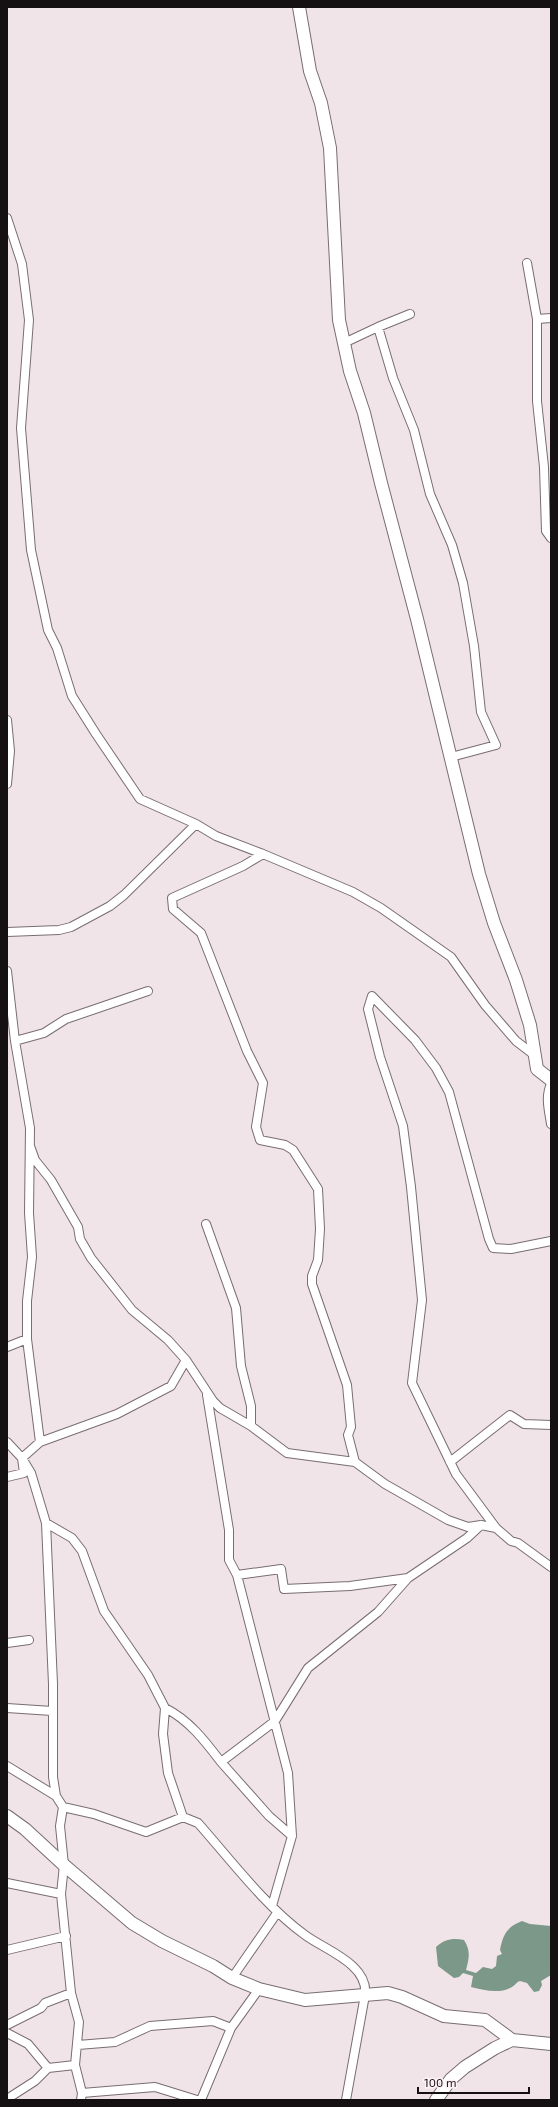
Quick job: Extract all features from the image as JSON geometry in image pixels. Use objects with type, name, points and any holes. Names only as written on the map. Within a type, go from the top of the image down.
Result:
[{"type":"street","points":[[299,7],[310,71],[321,103],[330,148],[339,320],[350,371],[364,412],[381,483],[418,619],[479,874],[494,923],[516,980],[530,1025],[533,1054],[537,1069],[551,1080]]},
{"type":"street","points":[[7,218],[22,264],[29,320],[21,428],[31,550],[48,630],[57,648],[72,696],[129,785],[140,799],[196,824],[216,836],[264,854],[353,892],[381,908],[451,957],[485,1005],[511,1035],[533,1054]]},
{"type":"street","points":[[527,263],[537,319],[537,401],[544,467],[546,531],[551,538]]},
{"type":"street","points":[[344,343],[410,314]]},
{"type":"street","points":[[537,319],[551,318]]},
{"type":"street","points":[[378,327],[393,378],[414,430],[430,494],[452,545],[461,577],[474,646],[481,712],[496,745],[452,757]]},
{"type":"street","points":[[7,720],[10,751],[7,784]]},
{"type":"street","points":[[7,932],[40,929],[60,930],[71,927],[110,906],[128,891],[196,824]]},
{"type":"street","points":[[264,854],[243,866],[172,898],[173,909],[200,933],[247,1052],[263,1083],[256,1127],[260,1140],[285,1145],[293,1150],[318,1189],[320,1229],[318,1260],[312,1276],[312,1284],[347,1385],[351,1427],[348,1435],[355,1462]]},
{"type":"street","points":[[7,971],[15,1041],[26,1096],[30,1128],[29,1213],[32,1257],[27,1301],[27,1339],[40,1442]]},
{"type":"street","points":[[15,1041],[44,1033],[66,1019],[148,991]]},
{"type":"street","points":[[551,1241],[511,1249],[493,1248],[449,1092],[436,1068],[415,1040],[372,996],[368,1009],[380,1057],[403,1126],[411,1187],[422,1300],[412,1383],[462,1484],[496,1528],[511,1541],[518,1543],[551,1566]]},
{"type":"street","points":[[551,1084],[548,1090],[547,1103],[551,1124]]},
{"type":"street","points":[[30,1146],[35,1160],[51,1180],[78,1227],[80,1239],[91,1258],[132,1310],[168,1340],[186,1360],[213,1401],[220,1408],[252,1426],[288,1453],[355,1462],[385,1484],[448,1520],[468,1526],[481,1525],[496,1528]]},
{"type":"street","points":[[206,1224],[236,1308],[242,1366],[251,1406],[252,1426]]},
{"type":"street","points":[[7,1347],[27,1339]]},
{"type":"street","points":[[22,1458],[40,1442],[97,1422],[165,1390],[171,1386],[186,1360]]},
{"type":"street","points":[[206,1390],[228,1530],[229,1560],[238,1575],[288,1773],[292,1836],[272,1906]]},
{"type":"street","points":[[450,1462],[510,1416],[524,1424],[551,1425]]},
{"type":"street","points":[[7,1442],[22,1458],[31,1473],[46,1523],[54,1684],[52,1711],[52,1757],[56,1796]]},
{"type":"street","points":[[7,1477],[24,1473],[22,1458]]},
{"type":"street","points":[[46,1523],[72,1538],[82,1551],[104,1611],[145,1670],[165,1708],[163,1734],[168,1773],[183,1817]]},
{"type":"street","points":[[221,1762],[275,1721],[308,1668],[378,1612],[408,1578],[467,1538],[481,1525]]},
{"type":"street","points":[[238,1575],[281,1569],[284,1589],[350,1586],[408,1578]]},
{"type":"street","points":[[7,1643],[29,1640]]},
{"type":"street","points":[[7,1708],[52,1711]]},
{"type":"street","points":[[165,1708],[181,1716],[204,1740],[221,1762],[269,1816],[292,1836]]},
{"type":"street","points":[[7,1766],[56,1796],[63,1807],[60,1832],[64,1865],[61,1894],[71,1993],[79,2022],[75,2065],[81,2096],[155,2087],[197,2100]]},
{"type":"street","points":[[63,1807],[94,1814],[146,1832],[183,1817],[198,1823],[277,1913],[322,1947],[335,1952],[362,1976],[366,1985],[365,1995],[346,2100]]},
{"type":"street","points":[[7,1816],[25,1829],[64,1865],[132,1923],[162,1941],[213,1966],[232,1978],[259,1989],[305,2000],[388,1993],[402,1997],[444,2016],[485,2020],[512,2040],[551,2044]]},
{"type":"street","points":[[7,1883],[61,1894]]},
{"type":"street","points":[[232,1978],[277,1913]]},
{"type":"street","points":[[7,1950],[66,1936]]},
{"type":"street","points":[[201,2100],[232,2028],[259,1989]]},
{"type":"street","points":[[7,2024],[41,2008],[44,2003],[71,1993]]},
{"type":"street","points":[[78,2045],[115,2042],[150,2026],[213,2021],[232,2028]]},
{"type":"street","points":[[7,2033],[28,2044],[48,2068]]},
{"type":"street","points":[[436,2100],[451,2079],[465,2067],[479,2057],[512,2040]]},
{"type":"street","points":[[7,2099],[35,2081],[48,2068],[75,2065]]},
{"type":"shaded area","points":[[522,1921],[530,1924],[551,1926],[551,1975],[541,1981],[542,1985],[539,1991],[534,1992],[527,1983],[520,1981],[512,1987],[501,1991],[491,1991],[471,1987],[473,1976],[463,1973],[459,1977],[454,1978],[438,1966],[436,1947],[446,1941],[456,1939],[464,1940],[468,1948],[469,1958],[466,1970],[476,1973],[483,1967],[492,1969],[496,1966],[497,1956],[502,1954],[500,1950],[504,1935],[509,1929]]}]
